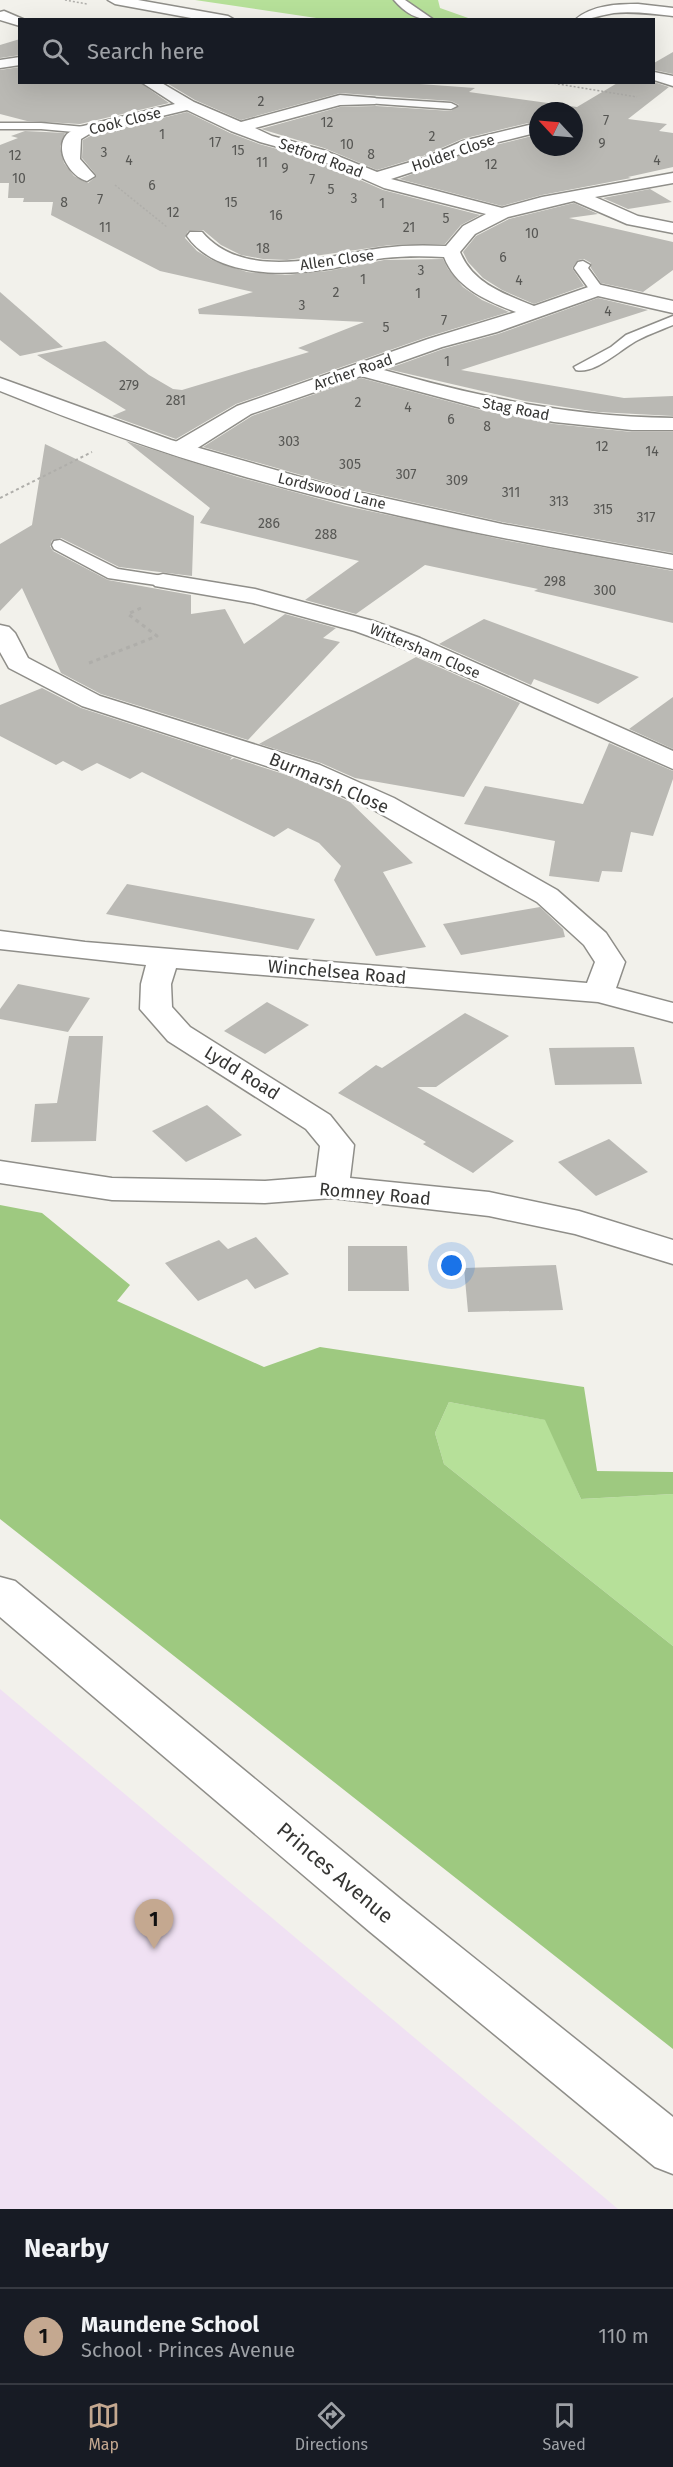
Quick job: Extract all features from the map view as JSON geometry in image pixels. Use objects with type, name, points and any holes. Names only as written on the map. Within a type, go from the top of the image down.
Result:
[{"type":"street","points":[[115,0],[217,18]]},
{"type":"street","points":[[586,18],[596,12],[615,8],[673,12]]},
{"type":"street","points":[[2,15],[21,17]]},
{"type":"street","points":[[0,64],[18,61]]},
{"type":"street","points":[[655,76],[673,82]]},
{"type":"street","points":[[655,81],[673,82]]},
{"type":"street","name":"Setford Road","points":[[152,84],[237,128],[317,153],[390,184],[502,213]]},
{"type":"street","points":[[237,128],[340,100],[370,101]]},
{"type":"street","name":"Cook Close","points":[[87,176],[74,166],[69,152],[73,137],[85,130],[189,105]]},
{"type":"street","name":"Holder Close","points":[[376,178],[429,161],[469,144],[529,130]]},
{"type":"street","points":[[535,313],[495,297],[470,282],[455,266],[451,252],[469,230],[502,213],[542,202],[673,178]]},
{"type":"street","points":[[579,197],[633,220],[673,228]]},
{"type":"street","name":"Allen Close","points":[[196,236],[201,244],[225,258],[245,263],[286,267],[320,265],[392,252],[451,252]]},
{"type":"street","points":[[597,290],[673,307]]},
{"type":"street","name":"Archer Road","points":[[180,449],[244,410],[435,343],[535,313],[597,290]]},
{"type":"street","name":"Stag Road","points":[[362,369],[457,397],[522,412],[589,422],[672,424]]},
{"type":"street","name":"Lordswood Lane","points":[[0,384],[56,408],[127,432],[305,485],[544,538],[673,562]]},
{"type":"street","name":"Wittersham Close","points":[[163,581],[255,596],[364,626],[411,644],[673,761]]},
{"type":"street","name":"Burmarsh Close","points":[[0,632],[6,638],[18,663],[36,670],[47,679],[91,701],[310,771],[384,804],[547,896],[595,939],[610,962],[600,993]]},
{"type":"street","name":"Winchelsea Road","points":[[0,940],[85,951],[600,993],[673,1013]]},
{"type":"street","name":"Lydd Road","points":[[164,956],[156,984],[156,1009],[179,1034],[318,1122],[337,1145],[332,1187]]},
{"type":"street","name":"Romney Road","points":[[0,1172],[112,1189],[265,1192],[332,1187],[489,1204],[579,1223],[673,1252]]},
{"type":"street","name":"Princes Avenue","points":[[0,1593],[386,1916],[673,2149]]},
{"type":"lane","points":[[399,0],[425,18]]},
{"type":"lane","points":[[370,101],[452,106]]},
{"type":"lane","points":[[0,126],[41,126],[85,130]]},
{"type":"lane","points":[[583,265],[581,268],[586,277],[597,290]]},
{"type":"lane","points":[[581,367],[616,350],[631,338],[673,320]]},
{"type":"lane","points":[[60,545],[114,574],[163,581]]},
{"type":"path","points":[[558,84],[644,99]]},
{"type":"path","points":[[87,176],[117,185],[166,226],[196,236]]},
{"type":"path","points":[[0,498],[75,462],[127,432]]},
{"type":"path","points":[[47,679],[158,636],[137,620]]},
{"type":"shaded area","points":[[0,1689],[618,2209],[0,2209]]},
{"type":"green space","points":[[195,0],[438,0],[440,8],[468,18],[316,18]]},
{"type":"green space","points":[[0,1205],[42,1213],[130,1285],[117,1301],[264,1367],[320,1347],[584,1387],[597,1471],[673,1472],[673,1494],[581,1499],[545,1420],[449,1402],[435,1433],[444,1464],[673,1646],[673,2049],[0,1519]]},
{"type":"green space","points":[[449,1402],[546,1420],[581,1499],[673,1494],[673,1646],[444,1464],[435,1433]]},
{"type":"building","points":[[18,40],[18,55],[0,58],[0,45]]},
{"type":"building","points":[[673,52],[673,74],[655,70],[655,62]]},
{"type":"building","points":[[18,67],[18,84],[142,84],[169,103],[80,124],[27,121],[0,114],[0,70]]},
{"type":"building","points":[[655,82],[669,87],[628,119],[667,124],[659,131],[673,133],[673,167],[628,177],[631,178],[542,195],[502,206],[399,179],[475,150],[529,137],[529,156],[583,156],[583,103],[616,84]]},
{"type":"building","points":[[168,84],[420,84],[475,88],[469,92],[541,102],[529,102],[529,123],[462,139],[423,156],[377,170],[324,148],[261,129],[340,107],[376,106],[451,111],[459,105],[451,101],[340,93],[241,120],[195,100]]},
{"type":"building","points":[[187,112],[230,133],[259,144],[310,158],[383,190],[480,215],[461,225],[445,244],[390,245],[287,260],[263,259],[241,255],[221,245],[203,230],[188,231],[185,238],[197,251],[212,260],[247,272],[285,275],[328,271],[384,260],[443,259],[463,287],[482,300],[509,312],[427,337],[236,404],[176,439],[112,416],[126,410],[37,355],[105,341],[149,375],[173,389],[182,390],[309,352],[298,348],[364,322],[199,314],[198,309],[253,292],[160,271],[51,215],[53,202],[23,202],[24,198],[8,198],[9,183],[0,183],[0,145],[18,138],[11,136],[25,131],[65,133],[60,147],[64,163],[74,176],[88,183],[97,176],[82,158],[83,140],[92,135]]},
{"type":"building","points":[[650,189],[672,202],[628,209],[603,198]]},
{"type":"building","points":[[574,203],[598,214],[569,218],[673,242],[673,270],[643,292],[601,283],[591,268],[591,263],[584,259],[578,260],[572,268],[584,286],[534,304],[502,290],[483,278],[468,262],[463,252],[476,236],[509,219]]},
{"type":"building","points":[[0,292],[63,347],[20,356],[0,340]]},
{"type":"building","points":[[598,298],[648,310],[461,370],[624,398],[673,396],[673,416],[598,412],[525,401],[387,369],[443,349],[498,334]]},
{"type":"building","points":[[361,378],[477,409],[554,424],[632,432],[673,432],[673,553],[502,522],[336,485],[203,447],[252,416]]},
{"type":"building","points":[[126,441],[238,477],[346,506],[509,541],[673,571],[673,623],[534,591],[538,589],[425,565],[356,614],[305,600],[359,561],[200,523],[210,508]]},
{"type":"building","points":[[45,444],[194,516],[192,576],[119,567],[61,538],[52,540],[50,546],[53,551],[108,580],[191,595],[191,614],[225,609],[244,644],[285,614],[336,628],[323,638],[340,642],[248,740],[101,694],[61,673],[22,588],[0,611],[0,544],[32,525]]},
{"type":"building","points":[[484,619],[639,677],[598,704],[534,679],[531,685],[439,644]]},
{"type":"building","points":[[416,657],[520,703],[464,797],[355,778],[321,763],[259,744]]},
{"type":"building","points":[[42,688],[81,708],[232,757],[230,760],[234,758],[299,779],[350,802],[413,863],[383,872],[426,947],[376,956],[334,880],[341,866],[319,843],[288,828],[274,837],[142,772],[130,779],[97,763],[82,771],[63,761],[56,765],[0,736],[0,705]]},
{"type":"building","points":[[673,697],[673,749],[629,729]]},
{"type":"building","points":[[609,743],[673,771],[673,779],[653,836],[631,832],[622,872],[602,871],[599,882],[549,876],[555,841],[464,824],[485,786],[583,804]]},
{"type":"building","points":[[127,884],[315,919],[298,950],[106,914]]},
{"type":"building","points":[[540,907],[563,929],[565,937],[461,955],[443,924]]},
{"type":"building","points":[[18,984],[90,998],[68,1032],[0,1019],[0,1009]]},
{"type":"building","points":[[267,1002],[309,1025],[265,1054],[224,1031]]},
{"type":"building","points":[[465,1013],[509,1036],[436,1087],[417,1087],[514,1141],[473,1173],[423,1144],[426,1142],[338,1093],[376,1065],[382,1068]]},
{"type":"building","points":[[69,1036],[103,1036],[96,1141],[31,1142],[35,1104],[57,1103]]},
{"type":"building","points":[[634,1047],[642,1084],[555,1085],[549,1048]]},
{"type":"building","points":[[207,1105],[242,1135],[186,1162],[152,1131]]},
{"type":"building","points":[[609,1139],[648,1172],[596,1196],[558,1162]]},
{"type":"building","points":[[256,1237],[289,1274],[255,1289],[247,1279],[198,1301],[165,1263],[219,1240],[228,1249]]},
{"type":"building","points":[[348,1246],[407,1246],[409,1291],[348,1291]]},
{"type":"building","points":[[556,1265],[563,1310],[468,1312],[464,1268]]},
{"type":"place","name":"Maundene School","points":[[154,1949]]}]
